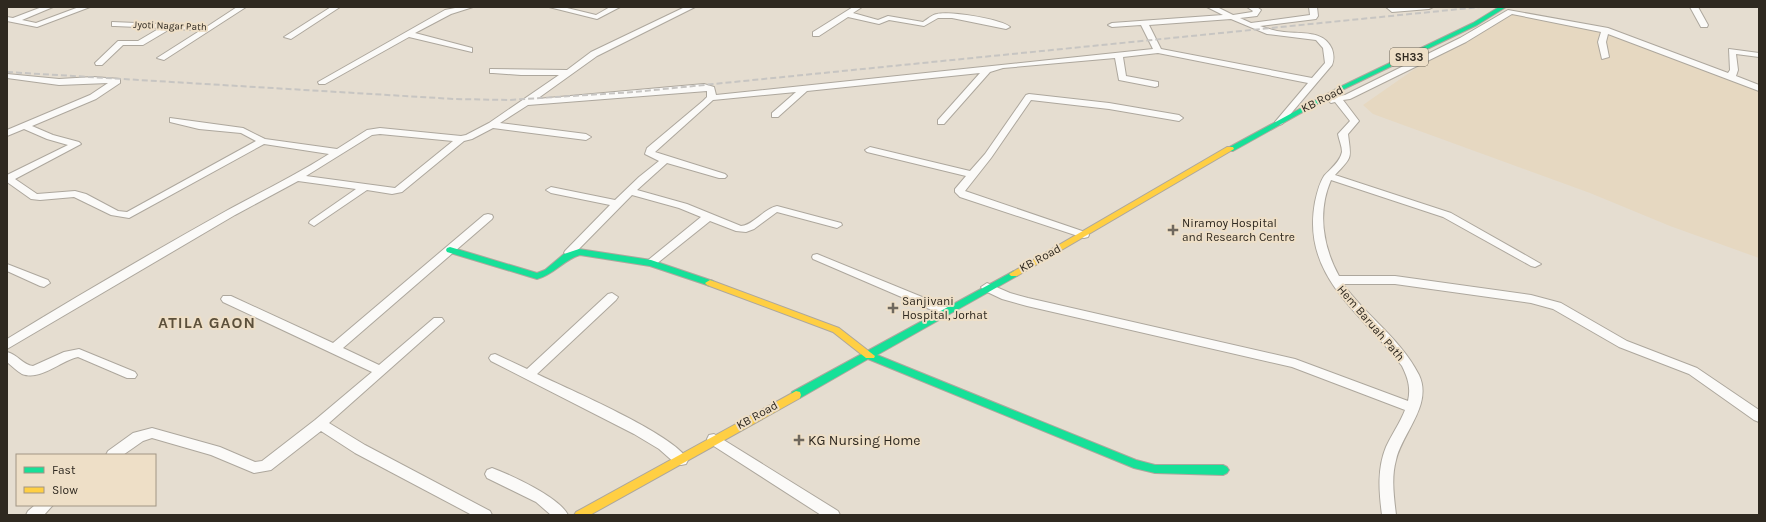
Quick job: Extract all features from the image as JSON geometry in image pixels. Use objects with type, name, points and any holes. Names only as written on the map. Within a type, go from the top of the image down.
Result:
[{"type":"main road","name":"KB Road","points":[[580,515],[1084,234],[1320,99],[1340,93],[1507,9]]},
{"type":"main road","points":[[450,250],[538,276],[549,272],[569,253],[579,252],[651,263],[686,274],[832,328],[843,334],[866,355],[1134,464],[1155,469],[1223,470]]},
{"type":"street","points":[[11,20],[49,7]]},
{"type":"street","points":[[11,20],[40,24],[86,7]]},
{"type":"street","name":"Jyoti Nagar Path","points":[[115,24],[210,28],[242,7]]},
{"type":"street","points":[[288,37],[336,7]]},
{"type":"street","points":[[322,82],[451,11],[469,7]]},
{"type":"street","points":[[553,7],[597,17],[616,7]]},
{"type":"street","points":[[7,346],[61,311],[231,213],[297,178],[366,134],[375,131],[461,139],[469,137],[492,125],[527,102],[600,50],[691,7]]},
{"type":"street","points":[[816,34],[858,7]]},
{"type":"street","points":[[1212,7],[1274,33],[1306,36],[1323,41],[1330,56],[1329,64],[1312,81],[1279,122]]},
{"type":"street","points":[[1112,25],[1234,17],[1254,14],[1256,10],[1251,7]]},
{"type":"street","points":[[1252,25],[1313,17],[1313,7]]},
{"type":"street","points":[[1390,7],[1392,10],[1429,7]]},
{"type":"street","points":[[1507,9],[1524,7]]},
{"type":"street","points":[[1694,7],[1699,13],[1704,25]]},
{"type":"street","points":[[1507,9],[1605,30],[1643,42],[1759,88]]},
{"type":"street","points":[[847,14],[879,22],[888,18],[924,24],[936,16],[971,18],[1006,27]]},
{"type":"street","points":[[1144,23],[1158,51]]},
{"type":"street","points":[[99,63],[122,43],[140,43],[167,27]]},
{"type":"street","points":[[161,58],[210,28]]},
{"type":"street","points":[[1605,30],[1602,42],[1605,57]]},
{"type":"street","points":[[408,34],[469,50]]},
{"type":"street","points":[[722,176],[665,160],[650,154],[650,150],[712,98],[987,70],[1003,66],[1158,51],[1312,81]]},
{"type":"street","points":[[1731,77],[1734,70],[1732,51],[1759,55]]},
{"type":"street","points":[[1119,55],[1122,78],[1155,84]]},
{"type":"street","points":[[941,122],[987,70]]},
{"type":"street","points":[[493,71],[521,73],[570,72]]},
{"type":"street","points":[[7,76],[59,82],[117,81],[93,97],[55,111],[7,133]]},
{"type":"street","points":[[527,102],[704,87],[712,89],[712,98]]},
{"type":"street","points":[[775,114],[804,89]]},
{"type":"street","name":"Hem Baruah Path","points":[[1340,93],[1355,121],[1343,134],[1346,155],[1329,176],[1324,185],[1318,230],[1320,247],[1334,280],[1343,293],[1395,349],[1412,372],[1416,388],[1412,408],[1390,456],[1387,474],[1389,515]]},
{"type":"street","points":[[1084,234],[964,195],[960,192],[960,189],[973,176],[1029,97],[1109,106],[1180,118]]},
{"type":"street","points":[[173,120],[199,126],[243,131],[263,140],[338,152]]},
{"type":"street","points":[[492,125],[586,137]]},
{"type":"street","points":[[24,126],[50,138],[76,144],[12,176],[9,179],[18,187],[35,197],[62,194],[77,195],[123,216],[129,216],[263,140]]},
{"type":"street","points":[[297,178],[392,191],[398,190],[461,139]]},
{"type":"street","points":[[870,150],[973,176]]},
{"type":"street","points":[[569,253],[642,179],[665,160]]},
{"type":"street","points":[[1329,176],[1447,215],[1535,264]]},
{"type":"street","points":[[7,191],[18,187]]},
{"type":"street","points":[[314,224],[365,187]]},
{"type":"street","points":[[551,190],[618,204]]},
{"type":"street","points":[[631,191],[670,202],[745,229],[750,228],[772,210],[777,209],[837,225]]},
{"type":"street","points":[[651,263],[709,216]]},
{"type":"street","points":[[334,349],[488,217]]},
{"type":"street","points":[[817,257],[945,311]]},
{"type":"street","points":[[7,267],[44,283]]},
{"type":"street","points":[[1334,280],[1395,280],[1531,299],[1550,304],[1567,311],[1623,344],[1693,371],[1759,417]]},
{"type":"street","points":[[987,287],[1006,296],[1023,301],[1295,363],[1412,408]]},
{"type":"street","points":[[529,374],[612,298]]},
{"type":"street","points":[[227,299],[381,371]]},
{"type":"street","points":[[114,454],[138,437],[152,433],[215,451],[254,468],[260,468],[271,463],[320,424],[438,320]]},
{"type":"street","points":[[7,356],[25,370],[34,371],[68,355],[79,352],[131,375]]},
{"type":"street","points":[[495,358],[644,432],[664,445],[681,460]]},
{"type":"street","points":[[320,424],[355,447],[486,515]]},
{"type":"street","points":[[714,439],[833,515]]},
{"type":"street","points":[[492,474],[541,498],[562,515]]},
{"type":"street","points":[[33,515],[45,506]]},
{"type":"shaded area","points":[[1504,12],[1595,29],[1759,90],[1759,258],[1670,226],[1590,193],[1373,114],[1363,105],[1449,45]]},
{"type":"railway","points":[[7,72],[454,99],[509,100],[634,92],[1480,7]]},
{"type":"traffic: fast","points":[[1230,149],[1342,88],[1475,24],[1503,7]]},
{"type":"traffic: fast","points":[[450,250],[537,276],[548,272],[567,256],[579,252],[651,263],[710,283]]},
{"type":"traffic: fast","points":[[796,395],[1014,274]]},
{"type":"traffic: fast","points":[[870,356],[1134,464],[1155,469],[1223,470]]},
{"type":"traffic: slow","points":[[1014,274],[1230,149]]},
{"type":"traffic: slow","points":[[710,283],[836,330],[870,356]]},
{"type":"traffic: slow","points":[[580,515],[796,395]]},
{"type":"place","name":"Niramoy Hospital and Research Centre","points":[[1173,230]]},
{"type":"place","name":"Sanjivani Hospital, Jorhat","points":[[893,308]]},
{"type":"place","name":"KG Nursing Home","points":[[799,440]]},
{"type":"district","name":"ATILA GAON","points":[[207,322]]}]
